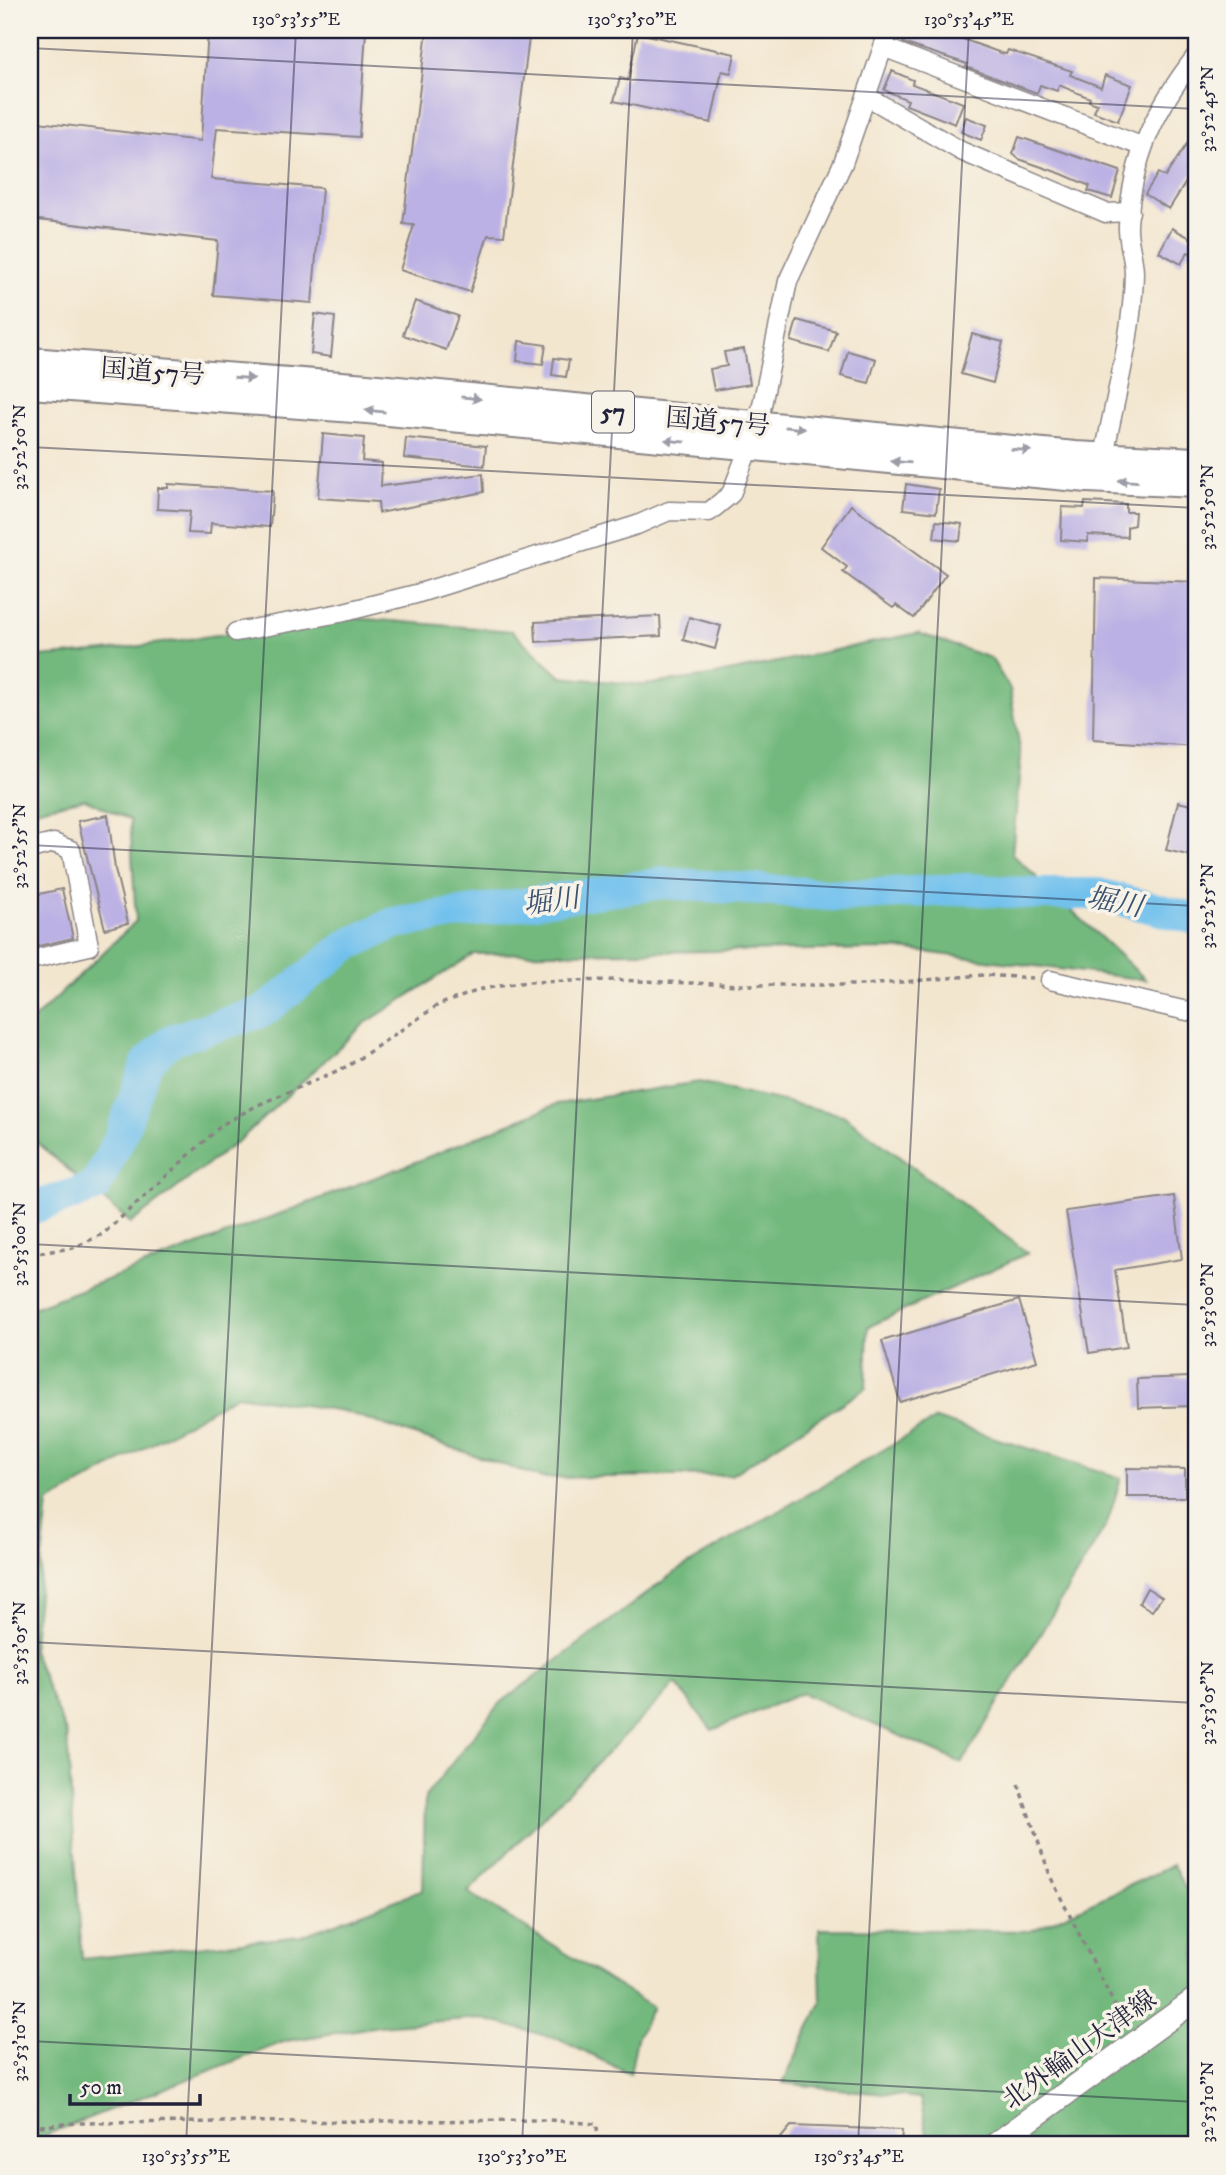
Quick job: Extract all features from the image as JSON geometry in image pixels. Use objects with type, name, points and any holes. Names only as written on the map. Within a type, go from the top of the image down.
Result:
[{"type":"highway","name":"国道57号","points":[[30,361],[367,387],[1104,456],[1196,461]]},
{"type":"highway","name":"国道57号","points":[[30,385],[367,410],[747,449],[1088,479],[1196,484]]},
{"type":"main road","name":"北外輪山大津線","points":[[996,2145],[1196,1998]]},
{"type":"street","points":[[236,632],[340,613],[416,594],[625,529],[669,511],[709,512],[731,494],[758,424],[788,281],[843,163],[868,97],[886,38],[1141,146]]},
{"type":"street","points":[[1104,456],[1126,341],[1134,272],[1128,227],[1141,146],[1166,98],[1196,56]]},
{"type":"street","points":[[868,97],[961,151],[1105,213],[1130,212]]},
{"type":"street","points":[[30,849],[54,843],[71,850],[89,946],[30,960]]},
{"type":"street","points":[[1050,980],[1196,1013]]},
{"type":"path","points":[[30,1254],[73,1248],[103,1234],[223,1125],[258,1105],[348,1066],[438,1005],[482,989],[526,982],[615,980],[741,985],[866,985],[982,975],[1050,980]]},
{"type":"path","points":[[1018,1784],[1051,1878],[1133,2044]]},
{"type":"path","points":[[30,2127],[75,2123],[549,2120],[597,2124],[598,2145]]},
{"type":"green space","points":[[343,617],[512,631],[561,677],[644,685],[709,676],[918,633],[991,658],[1010,689],[1021,756],[1012,854],[1146,980],[899,949],[474,954],[364,1024],[242,1138],[131,1223],[30,1137],[30,1023],[136,921],[130,820],[85,799],[30,811],[30,658],[105,651]]},
{"type":"green space","points":[[699,1082],[843,1115],[1028,1253],[868,1327],[866,1388],[731,1475],[542,1478],[343,1411],[237,1395],[48,1503],[32,1650],[67,1735],[82,1959],[301,1936],[423,1890],[425,1797],[499,1704],[675,1572],[936,1419],[1121,1478],[1107,1524],[962,1763],[802,1693],[712,1730],[676,1684],[468,1892],[652,2007],[637,2038],[630,2074],[558,2039],[480,2018],[379,2026],[286,2041],[30,2141],[30,1309],[413,1163],[557,1104]]},
{"type":"green space","points":[[1173,1865],[1196,1908],[1196,2145],[929,2145],[920,2098],[783,2083],[821,2003],[819,1929],[1031,1931]]},
{"type":"building","points":[[208,30],[366,31],[359,137],[217,128],[211,179],[322,188],[312,303],[213,295],[218,241],[30,219],[30,121],[201,141]]},
{"type":"building","points":[[427,30],[530,30],[504,236],[488,235],[470,292],[400,270],[414,225],[403,224]]},
{"type":"building","points":[[908,30],[938,30],[1001,53],[1006,54],[1008,50],[1072,71],[1070,75],[1101,87],[1105,75],[1132,85],[1118,121],[1094,112],[1097,104],[1089,101],[1090,98],[1059,85],[1057,91],[1040,85],[1037,93],[966,67],[967,64],[903,43]]},
{"type":"building","points":[[638,33],[735,54],[731,73],[722,71],[711,123],[614,101],[620,78],[628,80]]},
{"type":"building","points":[[892,71],[913,80],[912,84],[963,103],[955,124],[906,105],[908,100],[884,90]]},
{"type":"building","points":[[966,117],[987,125],[981,140],[961,132]]},
{"type":"building","points":[[1196,130],[1196,178],[1191,174],[1169,209],[1145,194],[1158,173],[1165,177]]},
{"type":"building","points":[[1019,137],[1120,171],[1112,198],[1088,191],[1090,186],[1019,159],[1013,154]]},
{"type":"building","points":[[1172,228],[1196,241],[1196,256],[1188,252],[1181,264],[1159,252]]},
{"type":"building","points":[[415,301],[458,316],[446,350],[403,335]]},
{"type":"building","points":[[315,314],[335,317],[331,357],[311,354]]},
{"type":"building","points":[[797,320],[836,331],[829,352],[791,341]]},
{"type":"building","points":[[972,334],[1003,342],[993,383],[961,374]]},
{"type":"building","points":[[519,341],[546,345],[543,364],[517,361]]},
{"type":"building","points":[[744,349],[750,384],[714,390],[710,369],[727,366],[724,352]]},
{"type":"building","points":[[848,351],[876,359],[869,383],[841,376]]},
{"type":"building","points":[[554,358],[569,360],[566,377],[552,375]]},
{"type":"building","points":[[323,434],[364,438],[362,461],[382,463],[381,486],[483,474],[484,492],[379,513],[378,502],[318,498]]},
{"type":"building","points":[[406,438],[486,446],[484,466],[404,458]]},
{"type":"building","points":[[168,484],[273,491],[270,527],[211,523],[210,534],[188,533],[190,511],[157,509],[158,488],[168,488]]},
{"type":"building","points":[[906,484],[939,489],[936,513],[903,509]]},
{"type":"building","points":[[1085,502],[1126,504],[1126,512],[1135,512],[1134,525],[1127,527],[1127,537],[1088,535],[1088,542],[1061,540],[1062,507],[1084,508]]},
{"type":"building","points":[[851,505],[946,574],[914,618],[896,605],[893,608],[843,572],[847,567],[821,547]]},
{"type":"building","points":[[936,521],[962,524],[960,541],[934,538]]},
{"type":"building","points":[[1096,578],[1196,582],[1196,747],[1093,740]]},
{"type":"building","points":[[660,616],[661,636],[536,642],[535,622]]},
{"type":"building","points":[[689,617],[721,626],[715,649],[683,640]]},
{"type":"building","points":[[1178,802],[1196,806],[1196,857],[1166,850]]},
{"type":"building","points":[[108,815],[115,869],[128,923],[105,929],[78,821]]},
{"type":"building","points":[[62,889],[73,938],[30,948],[30,896]]},
{"type":"building","points":[[1174,1196],[1182,1259],[1115,1270],[1127,1347],[1089,1353],[1066,1211]]},
{"type":"building","points":[[1019,1300],[1037,1361],[900,1402],[882,1341]]},
{"type":"building","points":[[1191,1377],[1192,1406],[1138,1408],[1137,1379]]},
{"type":"building","points":[[1127,1468],[1185,1469],[1185,1497],[1127,1497]]},
{"type":"building","points":[[1147,1588],[1162,1597],[1152,1611],[1139,1603]]},
{"type":"building","points":[[791,2126],[902,2130],[901,2145],[775,2145]]},
{"type":"waterway","name":"堀川","points":[[30,1209],[95,1187],[121,1135],[147,1063],[171,1040],[264,1011],[346,946],[394,923],[663,883],[845,896],[968,889],[1035,894],[1098,894],[1196,919]]}]
